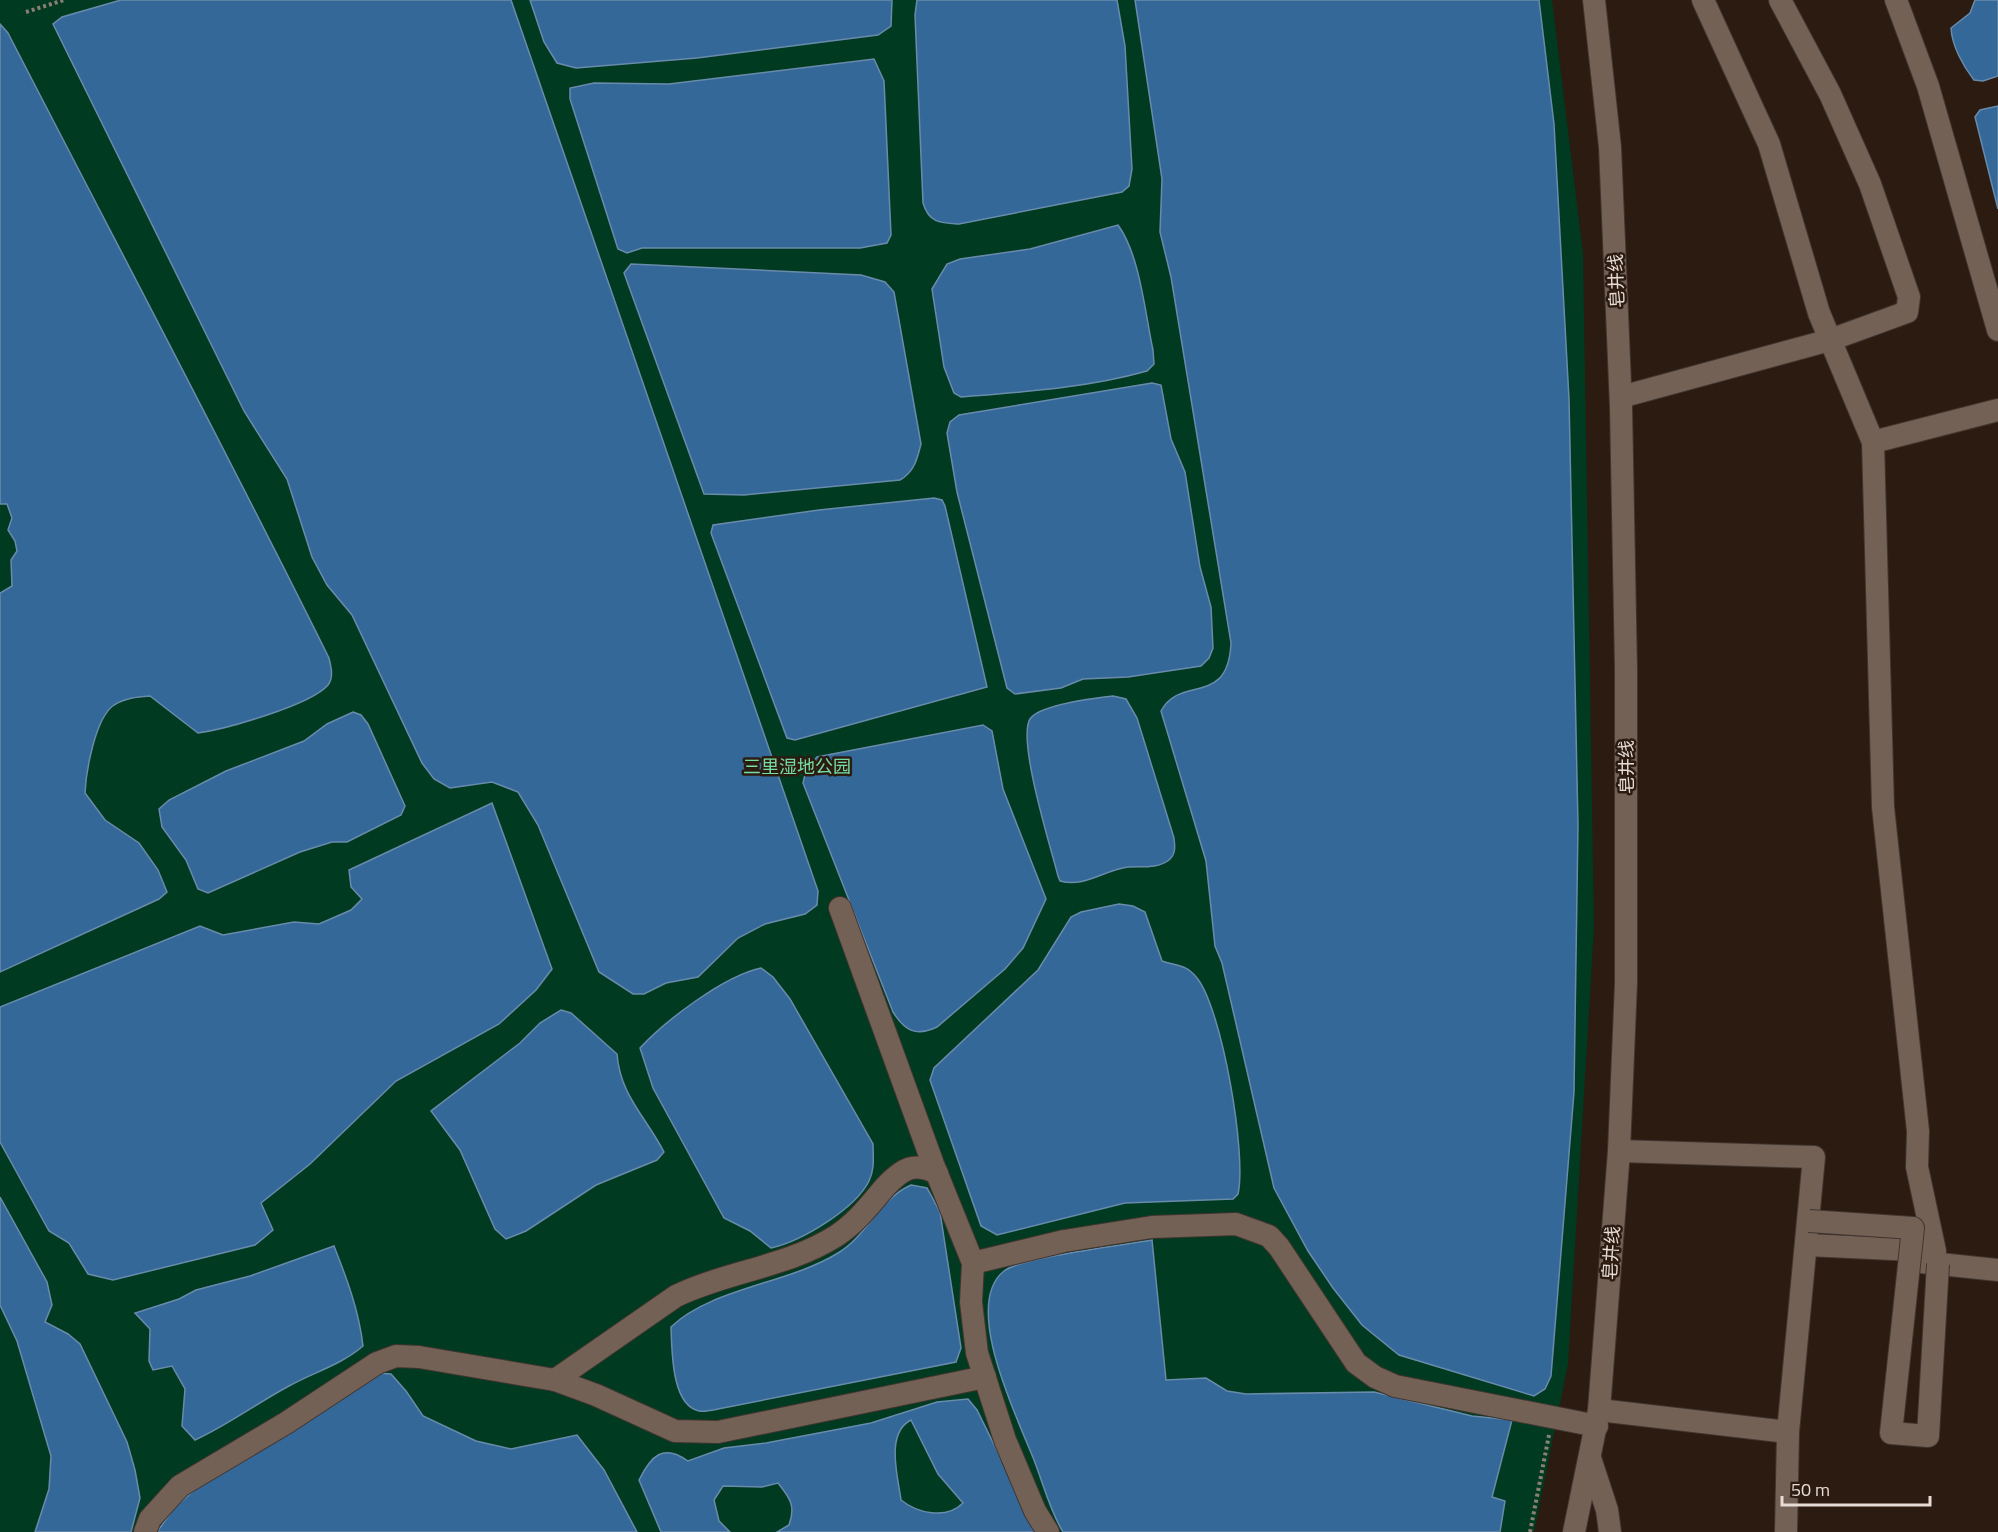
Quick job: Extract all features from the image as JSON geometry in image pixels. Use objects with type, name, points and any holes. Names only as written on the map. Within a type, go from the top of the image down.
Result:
[{"type":"street","name":"皂井线","points":[[1574,1532],[1598,1418],[1619,1151],[1626,983],[1626,669],[1621,397],[1610,147],[1594,0]]},
{"type":"street","points":[[1703,0],[1769,144],[1819,313],[1873,442],[1883,807],[1918,1131],[1917,1167],[1935,1251],[1807,1245]]},
{"type":"street","points":[[1621,397],[1830,340],[1907,312],[1909,297],[1870,184],[1830,94],[1780,0]]},
{"type":"street","points":[[1896,0],[1928,86],[1998,330]]},
{"type":"street","points":[[1873,442],[1998,410]]},
{"type":"street","points":[[840,908],[937,1173],[973,1263],[972,1302],[977,1353],[1005,1440],[1035,1511],[1048,1532]]},
{"type":"street","points":[[1619,1151],[1814,1157],[1788,1432],[1786,1532]]},
{"type":"street","points":[[555,1380],[676,1296],[694,1287],[807,1251],[837,1235],[865,1212],[897,1176],[907,1169],[920,1166],[937,1173]]},
{"type":"street","points":[[1809,1221],[1913,1228],[1891,1432],[1928,1436],[1927,1263],[1998,1270]]},
{"type":"street","points":[[973,1263],[1064,1241],[1141,1229],[1236,1224],[1269,1236],[1279,1247],[1356,1363],[1375,1377],[1395,1386],[1552,1417],[1598,1418],[1788,1432]]},
{"type":"street","points":[[145,1532],[150,1519],[180,1486],[286,1423],[377,1363],[396,1356],[419,1357],[555,1380],[596,1395],[675,1431],[695,1433],[718,1432],[985,1377]]},
{"type":"street","points":[[1590,1457],[1607,1510],[1610,1532]]},
{"type":"path","points":[[26,12],[64,0]]},
{"type":"path","points":[[1530,1532],[1552,1417]]},
{"type":"green space","name":"三里湿地公园","points":[[0,0],[1552,0],[1583,253],[1594,927],[1568,1364],[1534,1532],[0,1532]]},
{"type":"water","points":[[121,0],[511,0],[818,891],[817,905],[805,914],[765,924],[738,938],[698,977],[666,983],[644,994],[633,994],[599,972],[538,825],[518,792],[492,782],[450,788],[434,779],[422,763],[352,615],[327,585],[312,557],[287,479],[244,411],[53,24],[62,17]]},
{"type":"water","points":[[530,0],[892,0],[891,26],[878,35],[697,58],[576,68],[557,63],[544,42]]},
{"type":"water","points":[[917,0],[1117,0],[1125,46],[1132,169],[1129,186],[1122,192],[959,224],[936,221],[928,215],[923,203],[915,15]]},
{"type":"water","points":[[1135,0],[1539,0],[1554,124],[1569,399],[1578,825],[1574,1092],[1551,1376],[1545,1389],[1534,1396],[1399,1355],[1362,1325],[1333,1288],[1308,1251],[1274,1188],[1222,963],[1215,946],[1206,861],[1161,711],[1170,700],[1180,694],[1202,688],[1222,676],[1228,663],[1231,643],[1171,277],[1160,232],[1162,179]]},
{"type":"water","points":[[1975,0],[1998,0],[1998,76],[1983,81],[1974,80],[1966,68],[1956,49],[1951,28],[1970,13]]},
{"type":"water","points":[[0,24],[8,33],[250,501],[329,658],[332,672],[328,685],[319,693],[287,708],[228,727],[198,733],[150,696],[127,699],[114,705],[107,712],[97,733],[87,772],[85,793],[105,820],[139,843],[158,870],[167,892],[159,899],[0,972],[0,593],[12,586],[11,560],[17,551],[15,541],[8,530],[12,518],[7,504],[0,504]]},
{"type":"water","points":[[874,59],[884,81],[891,235],[887,243],[860,248],[642,248],[627,253],[618,249],[570,99],[570,88],[594,83],[669,84]]},
{"type":"water","points":[[1998,106],[1998,209],[1975,117],[1980,110]]},
{"type":"water","points":[[1118,225],[1132,252],[1137,268],[1154,364],[1147,371],[1101,382],[961,397],[954,393],[944,367],[932,289],[947,264],[960,259],[1030,249]]},
{"type":"water","points":[[631,264],[861,275],[885,282],[894,292],[921,444],[912,469],[900,480],[744,495],[704,494],[624,273]]},
{"type":"water","points":[[1152,383],[1161,385],[1171,439],[1185,472],[1200,567],[1211,607],[1213,648],[1209,658],[1201,666],[1128,677],[1083,679],[1061,688],[1015,694],[1007,688],[957,492],[947,433],[950,422],[959,415]]},
{"type":"water","points":[[934,498],[942,500],[945,506],[987,687],[795,740],[787,738],[711,533],[713,525],[819,510]]},
{"type":"water","points":[[1113,696],[1126,699],[1137,718],[1174,838],[1174,853],[1169,860],[1160,865],[1128,867],[1078,882],[1060,881],[1031,771],[1027,731],[1030,719],[1045,709],[1082,700]]},
{"type":"water","points":[[353,712],[361,715],[368,724],[405,806],[401,815],[347,842],[332,842],[300,852],[208,893],[198,889],[186,860],[162,827],[159,809],[169,800],[226,771],[304,741],[327,724]]},
{"type":"water","points":[[983,725],[992,731],[1003,789],[1046,899],[1023,948],[1005,969],[937,1027],[917,1032],[902,1024],[893,1012],[803,783],[806,770],[817,757]]},
{"type":"water","points":[[492,803],[552,969],[536,990],[499,1024],[396,1081],[310,1164],[261,1203],[273,1230],[255,1245],[113,1280],[88,1274],[69,1243],[49,1231],[0,1142],[0,1007],[200,926],[223,935],[294,922],[319,924],[351,910],[362,899],[351,887],[349,870]]},
{"type":"water","points":[[1119,904],[1133,906],[1145,912],[1162,961],[1189,970],[1197,978],[1206,995],[1223,1050],[1236,1117],[1240,1175],[1238,1194],[1233,1199],[1125,1203],[997,1235],[981,1226],[930,1080],[934,1068],[1038,970],[1071,917],[1081,912]]},
{"type":"water","points":[[761,968],[773,977],[790,999],[873,1144],[872,1172],[862,1192],[840,1213],[812,1231],[771,1248],[750,1231],[724,1218],[653,1088],[640,1048],[696,1000],[730,980]]},
{"type":"water","points":[[561,1010],[571,1013],[617,1054],[619,1069],[628,1094],[664,1152],[657,1160],[596,1185],[526,1231],[506,1239],[495,1229],[460,1150],[431,1111],[520,1043],[540,1023]]},
{"type":"water","points":[[911,1185],[927,1188],[940,1212],[961,1348],[956,1362],[711,1410],[699,1411],[690,1407],[678,1388],[673,1362],[671,1327],[707,1303],[796,1272],[838,1253],[857,1237],[890,1199]]},
{"type":"water","points":[[0,1197],[47,1282],[52,1305],[45,1322],[68,1334],[80,1344],[127,1442],[140,1498],[131,1532],[35,1532],[49,1489],[51,1456],[17,1341],[0,1305]]},
{"type":"water","points":[[1152,1240],[1166,1380],[1206,1378],[1227,1391],[1246,1394],[1374,1392],[1472,1416],[1512,1420],[1492,1497],[1505,1501],[1500,1532],[1063,1532],[1050,1506],[997,1363],[990,1335],[988,1309],[992,1287],[1004,1271],[1031,1261]]},
{"type":"water","points":[[334,1246],[348,1283],[363,1346],[355,1353],[289,1386],[195,1440],[182,1426],[185,1389],[172,1366],[153,1370],[149,1361],[150,1329],[135,1313],[179,1299],[196,1290],[250,1276]]},
{"type":"water","points":[[379,1373],[391,1374],[423,1416],[476,1441],[511,1449],[577,1435],[604,1470],[637,1532],[157,1532],[174,1508],[201,1484]]},
{"type":"water","points":[[968,1399],[977,1410],[1037,1532],[777,1532],[789,1525],[792,1513],[791,1502],[778,1483],[762,1487],[723,1486],[714,1500],[719,1521],[730,1532],[661,1532],[639,1480],[648,1464],[665,1453],[671,1453],[688,1461],[724,1448],[766,1443],[871,1423],[937,1402]],"holes":[[[911,1420],[938,1474],[963,1503],[948,1512],[932,1513],[915,1508],[901,1500],[896,1468],[896,1445],[903,1426]]]}]
